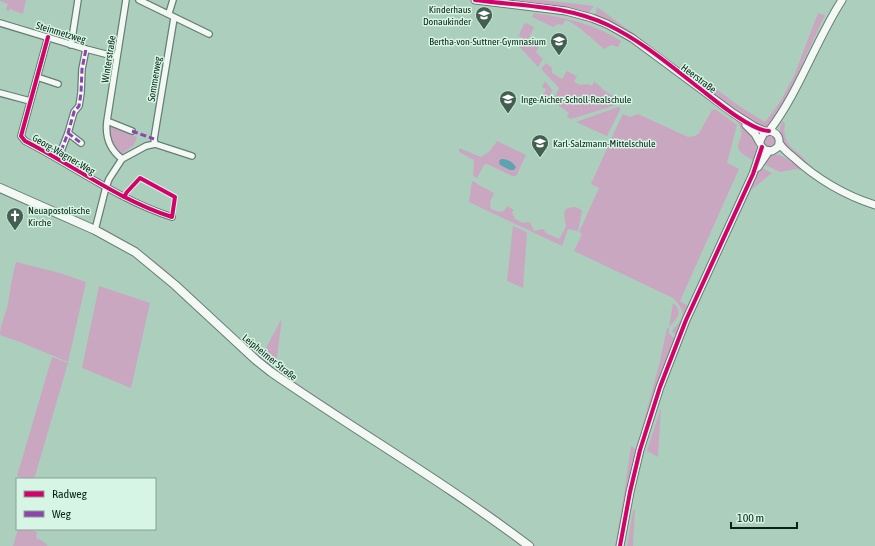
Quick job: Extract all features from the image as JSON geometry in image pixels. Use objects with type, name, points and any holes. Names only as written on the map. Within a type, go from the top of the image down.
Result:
[{"type":"main road","name":"Leipheimer Straße","points":[[0,188],[95,230],[146,260],[271,372],[426,474],[529,546]]},
{"type":"street","points":[[71,45],[78,0]]},
{"type":"street","name":"Winterstraße","points":[[122,159],[112,148],[106,135],[126,0]]},
{"type":"street","points":[[139,0],[169,13],[174,18],[209,34]]},
{"type":"street","points":[[169,13],[173,0]]},
{"type":"street","name":"Heerstraße","points":[[474,0],[566,11],[607,24],[632,38],[733,113],[755,127],[768,132],[774,132],[777,135]]},
{"type":"street","points":[[620,546],[630,492],[640,450],[660,387],[686,320],[753,174],[762,136],[768,132],[782,114],[815,48],[842,0]]},
{"type":"street","name":"Sommerweg","points":[[154,144],[174,18]]},
{"type":"street","name":"Steinmetzweg","points":[[0,23],[86,50],[117,57]]},
{"type":"street","name":"Georg-Wagner-Weg","points":[[48,38],[21,136],[25,141],[106,188],[154,211],[172,217]]},
{"type":"street","points":[[58,159],[74,112],[79,106],[82,69],[86,50]]},
{"type":"street","points":[[37,77],[58,84]]},
{"type":"street","points":[[0,93],[30,101]]},
{"type":"street","name":"Heerstraße","points":[[733,113],[755,134],[761,144],[775,148]]},
{"type":"street","points":[[753,174],[775,148],[782,114]]},
{"type":"street","points":[[107,121],[132,131]]},
{"type":"street","points":[[68,133],[81,143]]},
{"type":"street","points":[[95,230],[106,188],[111,176],[122,159],[146,146],[154,144],[192,156]]},
{"type":"street","points":[[775,148],[837,189],[875,205]]},
{"type":"shaded area","points":[[0,0],[26,0],[23,14],[10,9],[9,11],[6,10],[8,4]]},
{"type":"shaded area","points":[[490,0],[542,0],[594,6],[588,14]]},
{"type":"shaded area","points":[[597,7],[637,36],[636,39],[595,16]]},
{"type":"shaded area","points":[[528,9],[562,13],[584,19],[609,30],[590,22]]},
{"type":"shaded area","points":[[534,13],[579,22],[601,30],[621,41],[618,47],[611,45],[604,49],[566,20],[562,25],[558,24],[553,27],[532,17]]},
{"type":"shaded area","points":[[818,13],[825,15],[780,112],[769,128],[757,126],[708,91],[706,88],[707,82],[736,104],[765,122],[780,102],[794,76]]},
{"type":"shaded area","points":[[526,23],[534,27],[528,40],[520,37],[519,35],[524,24]]},
{"type":"shaded area","points":[[609,30],[625,38],[644,51],[643,52]]},
{"type":"shaded area","points":[[519,39],[527,46],[534,44],[539,47],[536,52],[543,59],[538,67],[517,44]]},
{"type":"shaded area","points":[[546,63],[552,68],[552,73],[562,79],[567,71],[577,76],[574,82],[580,85],[588,84],[592,86],[594,82],[596,83],[606,92],[619,99],[623,103],[622,105],[619,104],[571,119],[567,117],[569,113],[553,101],[559,88],[541,69]]},
{"type":"shaded area","points":[[545,81],[552,90],[547,104],[541,101],[546,89],[542,87]]},
{"type":"shaded area","points":[[618,107],[621,108],[607,136],[576,122]]},
{"type":"shaded area","points":[[715,109],[737,125],[727,163],[739,169],[680,301],[688,306],[676,333],[674,334],[672,331],[683,315],[678,303],[673,298],[574,251],[582,234],[579,232],[599,188],[591,184],[623,114],[630,117],[638,114],[688,137],[695,136],[699,133],[712,110]]},
{"type":"shaded area","points":[[734,119],[752,134],[755,140],[756,152],[753,160],[744,155],[738,147],[741,131],[739,125]]},
{"type":"shaded area","points":[[782,121],[785,123],[784,132],[788,143],[805,159],[809,165],[808,167],[792,153],[783,142],[780,135]]},
{"type":"shaded area","points":[[109,124],[137,137],[134,145],[122,154],[115,148],[111,141]]},
{"type":"shaded area","points":[[771,134],[776,138],[775,147],[768,149],[763,144],[764,136]]},
{"type":"shaded area","points":[[497,141],[526,155],[516,176],[512,176],[487,164],[484,165],[477,178],[473,176],[474,160],[459,152],[459,148],[481,157],[489,152]]},
{"type":"shaded area","points":[[771,154],[784,157],[805,171],[796,169],[780,172],[762,163]]},
{"type":"shaded area","points":[[760,167],[772,173],[751,190],[715,265],[684,335],[683,333]]},
{"type":"shaded area","points":[[472,181],[494,193],[490,202],[491,209],[499,212],[504,211],[507,206],[514,210],[512,212],[515,219],[523,223],[530,222],[534,231],[543,229],[546,233],[559,239],[566,227],[564,213],[566,209],[577,207],[582,211],[578,231],[568,229],[562,246],[469,202]]},
{"type":"shaded area","points":[[513,226],[527,232],[523,288],[507,281]]},
{"type":"shaded area","points":[[101,227],[140,251],[176,279],[171,277]]},
{"type":"shaded area","points":[[16,262],[60,273],[86,282],[68,362],[0,335]]},
{"type":"shaded area","points":[[99,286],[150,303],[131,388],[82,368]]},
{"type":"shaded area","points":[[673,303],[679,312],[675,321],[669,327]]},
{"type":"shaded area","points":[[282,318],[276,365],[265,350]]},
{"type":"shaded area","points":[[667,328],[669,328],[669,333],[674,340],[664,365],[640,443],[637,446],[659,365]]},
{"type":"shaded area","points":[[262,355],[266,356],[273,367],[496,515],[536,546],[495,516],[290,382],[261,360],[260,357]]},
{"type":"shaded area","points":[[52,357],[68,363],[35,476],[34,478],[24,478],[17,476]]},
{"type":"shaded area","points":[[661,407],[658,456],[658,457],[647,451]]},
{"type":"shaded area","points":[[631,446],[637,450],[617,546],[615,546],[623,501]]},
{"type":"shaded area","points":[[633,510],[635,510],[633,546],[627,546]]},
{"type":"shaded area","points":[[18,530],[31,530],[37,532],[36,538],[43,541],[48,546],[13,546]]},
{"type":"water","points":[[501,159],[513,163],[516,167],[514,170],[510,170],[500,165],[499,161]]},
{"type":"marked path","points":[[58,159],[74,112],[79,106],[82,69],[86,49]]},
{"type":"marked path","points":[[132,131],[154,139]]},
{"type":"marked path","points":[[68,133],[81,143]]},
{"type":"cycle path","points":[[475,0],[560,10],[592,18],[608,25],[621,31],[645,47],[744,121],[762,130],[769,131]]},
{"type":"cycle path","points":[[48,37],[21,136],[25,141],[115,192],[134,201],[152,210],[172,217],[175,197],[140,178],[127,192],[124,197]]},
{"type":"cycle path","points":[[620,546],[630,492],[640,450],[660,387],[686,320],[753,174],[762,147]]},
{"type":"place","name":"Kinderhaus Donaukinder","points":[[484,30]]},
{"type":"place","name":"Bertha-von-Suttner-Gymnasium","points":[[559,56]]},
{"type":"place","name":"Inge-Aicher-Scholl-Realschule","points":[[508,114]]},
{"type":"place","name":"Karl-Salzmann-Mittelschule","points":[[540,158]]},
{"type":"place","name":"Neuapostolische Kirche","points":[[15,231]]}]
